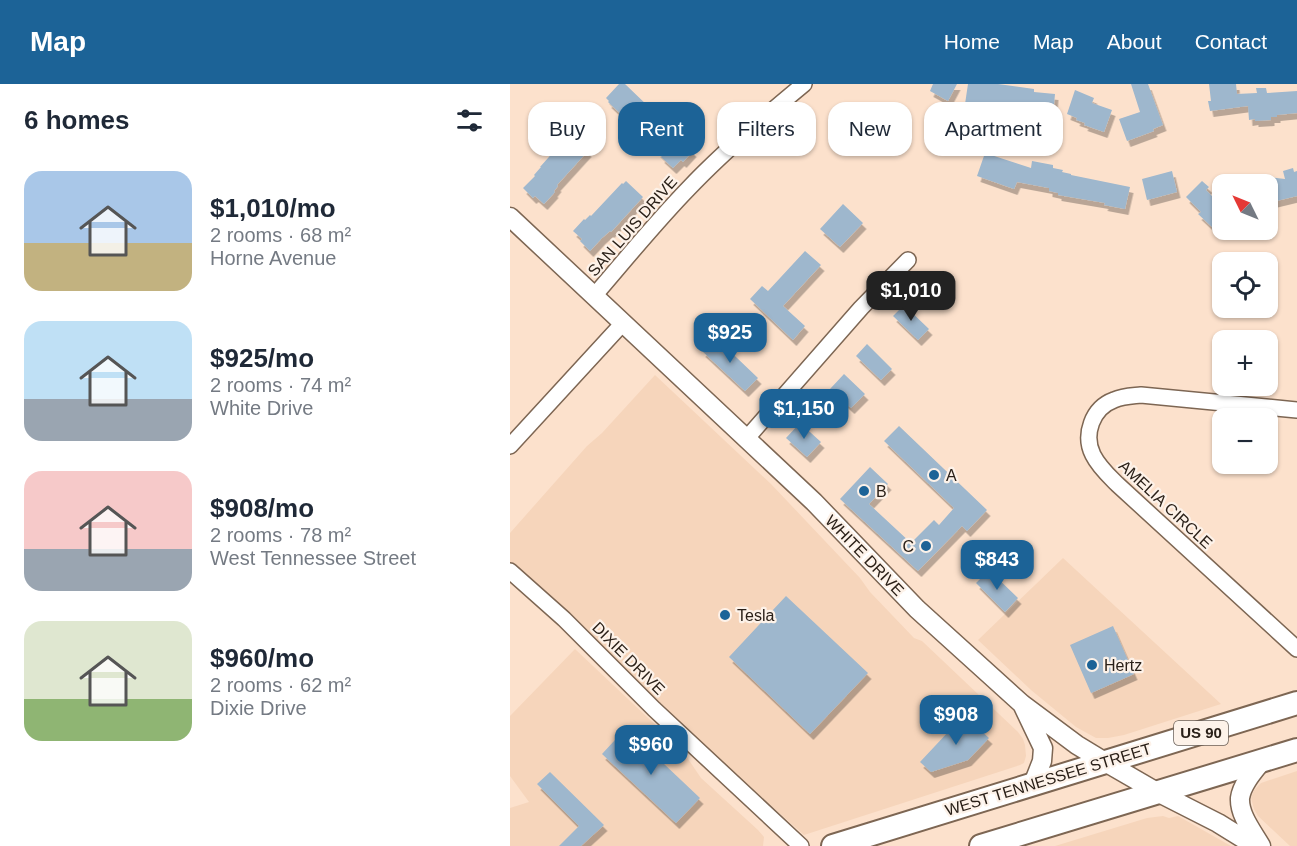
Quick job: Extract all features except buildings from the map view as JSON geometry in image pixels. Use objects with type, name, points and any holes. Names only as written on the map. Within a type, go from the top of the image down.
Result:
[{"type":"main road","name":"WEST TENNESSEE STREET","points":[[833,846],[1297,703]]},
{"type":"main road","name":"US 90","points":[[981,846],[1297,750]]},
{"type":"street","name":"SAN LUIS DRIVE","points":[[594,296],[689,188],[804,84]]},
{"type":"street","name":"WHITE DRIVE","points":[[510,217],[747,438],[917,609],[1022,704],[1077,745],[1255,846]]},
{"type":"street","points":[[747,438],[861,308],[908,260]]},
{"type":"street","points":[[510,446],[623,323]]},
{"type":"street","name":"AMELIA CIRCLE","points":[[1297,410],[1141,395],[1126,396],[1112,400],[1101,407],[1093,418],[1089,442],[1093,455],[1102,469],[1117,484],[1297,649]]},
{"type":"street","name":"DIXIE DRIVE","points":[[510,571],[564,619],[654,709],[801,846]]},
{"type":"street","points":[[1022,704],[1043,748],[1042,761],[1033,784]]},
{"type":"street","points":[[1261,846],[1246,819],[1240,797],[1249,778],[1262,760]]},
{"type":"shaded area","name":"Tesla","points":[[655,375],[771,484],[914,638],[922,641],[1018,732],[1025,745],[1024,763],[804,835],[510,573],[510,533],[587,446],[602,433]]},
{"type":"shaded area","name":"Hertz","points":[[1063,558],[1221,704],[1124,735],[1096,738],[1076,727],[1031,690],[978,640]]},
{"type":"shaded area","points":[[575,649],[682,750],[701,778],[764,837],[763,846],[510,846],[510,808],[529,802],[510,776],[510,716]]},
{"type":"shaded area","points":[[1297,771],[1297,846],[1290,846],[1258,816],[1251,798],[1254,790],[1261,783]]},
{"type":"shaded area","points":[[1163,816],[1169,818],[1178,816],[1231,846],[1055,846],[1147,818]]},
{"type":"place","name":"A","points":[[934,475]]},
{"type":"place","name":"B","points":[[864,491]]},
{"type":"place","name":"C","points":[[926,546]]},
{"type":"place","name":"Tesla","points":[[725,615]]},
{"type":"place","name":"Hertz","points":[[1092,665]]}]
